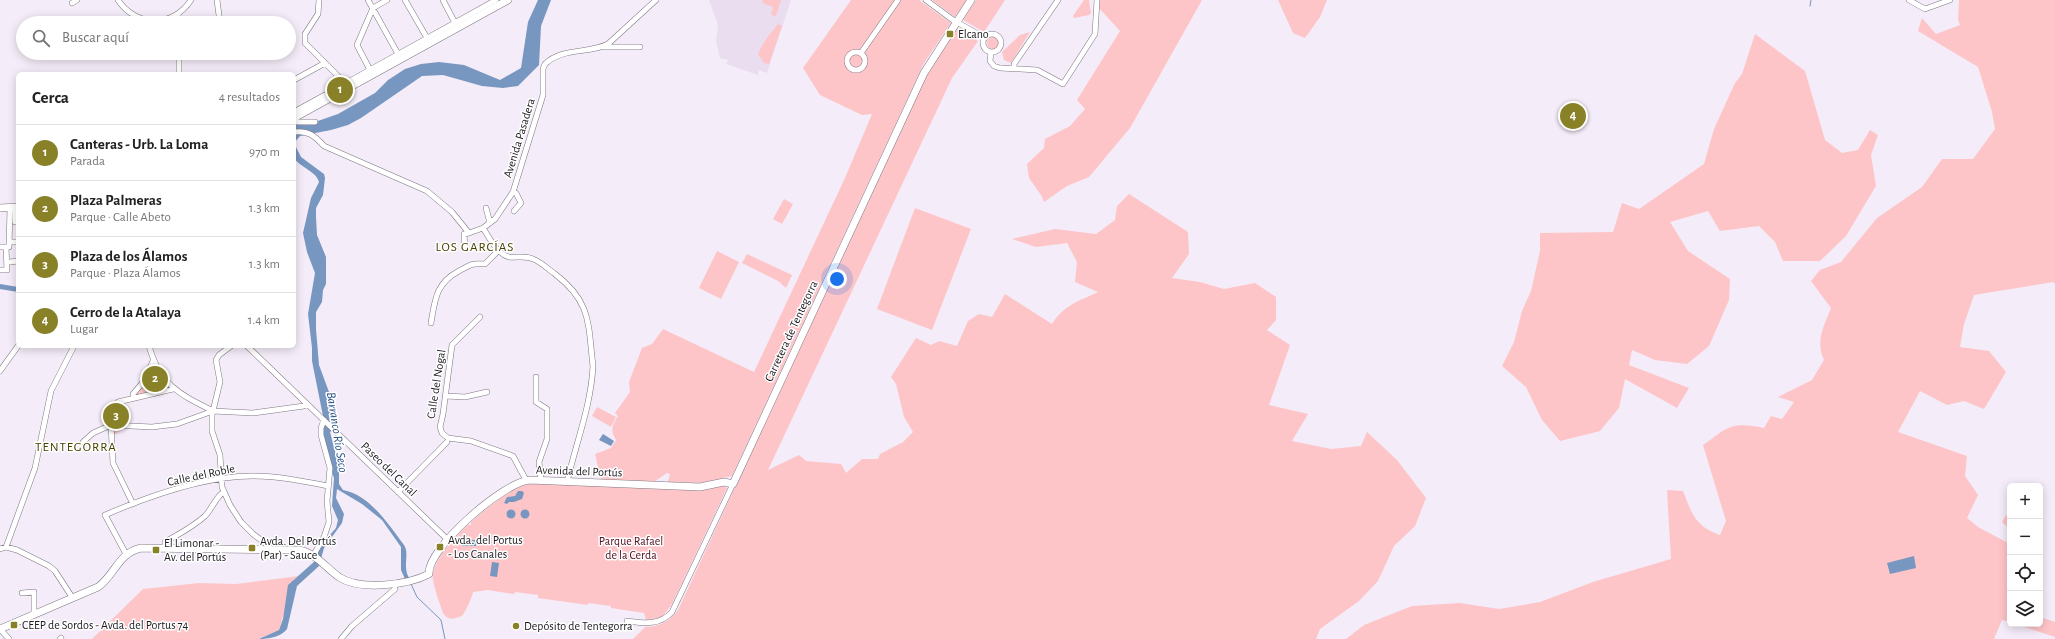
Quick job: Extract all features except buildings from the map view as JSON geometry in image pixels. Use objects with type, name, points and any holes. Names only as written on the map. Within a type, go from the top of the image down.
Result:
[{"type":"main road","points":[[296,115],[343,92],[348,83],[486,9],[508,0]]},
{"type":"main road","name":"Carretera de Tentegorra","points":[[733,484],[924,73],[972,0]]},
{"type":"main road","points":[[0,208],[14,208]]},
{"type":"main road","name":"Avenida del Portús","points":[[126,554],[140,548],[165,547],[299,550],[313,556],[337,576],[349,582],[361,584],[396,584],[414,580],[429,574],[430,565],[448,540],[463,523],[507,489],[526,480],[700,486],[724,482],[733,484]]},
{"type":"main road","points":[[0,629],[101,584],[126,554]]},
{"type":"street","points":[[72,3],[77,0]]},
{"type":"street","points":[[118,0],[129,13],[136,16]]},
{"type":"street","points":[[175,16],[185,9],[191,0]]},
{"type":"street","points":[[217,0],[219,16]]},
{"type":"street","points":[[319,0],[318,14],[304,38],[306,45],[348,83],[427,38],[486,9],[496,0]]},
{"type":"street","points":[[368,0],[398,54]]},
{"type":"street","points":[[370,70],[356,45],[373,8],[387,0]]},
{"type":"street","points":[[405,0],[427,38]]},
{"type":"street","points":[[442,0],[455,23]]},
{"type":"street","points":[[481,0],[486,9]]},
{"type":"street","name":"Avenida Pasadera","points":[[469,233],[483,228],[495,219],[514,192],[543,95],[543,69],[545,64],[555,57],[573,51],[600,47],[615,39],[656,0]]},
{"type":"street","points":[[861,53],[898,0]]},
{"type":"street","points":[[926,0],[984,39]]},
{"type":"street","points":[[1014,68],[1014,64],[1058,0]]},
{"type":"street","points":[[991,52],[990,61],[994,66],[1000,68],[1037,70],[1063,84],[1095,34],[1097,0]]},
{"type":"street","points":[[1909,0],[1925,8],[1950,0]]},
{"type":"street","points":[[984,39],[989,35],[994,34],[1001,40],[999,49],[991,52]]},
{"type":"street","points":[[984,39],[985,47],[991,52]]},
{"type":"street","points":[[600,47],[640,47]]},
{"type":"street","points":[[179,60],[179,72]]},
{"type":"street","points":[[296,79],[325,63]]},
{"type":"street","points":[[296,115],[325,95]]},
{"type":"street","points":[[296,120],[297,122],[315,122]]},
{"type":"street","points":[[296,132],[301,131],[314,135],[324,146],[427,191],[454,215],[469,233],[464,234],[465,248]]},
{"type":"street","points":[[514,192],[521,203],[514,211]]},
{"type":"street","points":[[14,208],[16,222]]},
{"type":"street","points":[[0,270],[7,270],[7,247],[14,208]]},
{"type":"street","points":[[486,208],[490,223]]},
{"type":"street","points":[[483,228],[498,251],[509,257],[524,256],[538,262],[574,291],[582,302],[587,313],[593,375],[583,426],[575,447],[567,482]]},
{"type":"street","points":[[0,247],[7,247]]},
{"type":"street","points":[[431,323],[436,295],[449,276],[471,263],[485,264],[498,251]]},
{"type":"street","points":[[10,262],[16,261]]},
{"type":"street","name":"Calle del Nogal","points":[[480,317],[452,345],[446,396],[440,427],[445,436],[470,441],[513,456],[526,480]]},
{"type":"street","points":[[0,370],[16,348]]},
{"type":"street","points":[[6,547],[36,468],[51,391],[73,348]]},
{"type":"street","points":[[150,348],[153,360],[173,389],[184,397],[213,410],[253,413],[304,406],[307,404]]},
{"type":"street","points":[[229,348],[219,355],[216,360],[220,382],[213,410],[212,431],[220,454],[221,479],[224,492],[241,522],[253,534],[270,546],[269,549]]},
{"type":"street","name":"Paseo del Canal","points":[[249,348],[448,540]]},
{"type":"street","points":[[134,398],[133,394],[144,381],[153,360]]},
{"type":"street","points":[[536,377],[536,402],[547,409],[547,439],[539,462],[540,480]]},
{"type":"street","points":[[118,425],[113,407],[118,402],[173,389]]},
{"type":"street","points":[[446,396],[465,397],[487,392]]},
{"type":"street","points":[[83,442],[93,433],[111,425],[152,427],[170,425],[213,410]]},
{"type":"street","points":[[313,556],[327,529],[330,465],[320,435],[320,428],[324,420]]},
{"type":"street","points":[[111,425],[113,464],[133,504]]},
{"type":"street","points":[[398,492],[446,442]]},
{"type":"street","name":"Calle del Roble","points":[[126,554],[105,515],[133,504],[188,486],[221,479],[250,476],[272,477],[328,486]]},
{"type":"street","name":"Carretera de Tentegorra","points":[[627,621],[654,623],[663,620],[672,612],[733,484]]},
{"type":"street","points":[[165,547],[165,542],[191,527],[206,515],[220,494],[224,492]]},
{"type":"street","points":[[0,549],[6,547],[17,550],[53,569],[72,597]]},
{"type":"street","points":[[341,639],[352,626],[395,589]]},
{"type":"street","points":[[22,593],[34,592],[34,614]]},
{"type":"street","points":[[0,629],[10,639]]},
{"type":"shaded area","points":[[709,0],[791,0],[767,73],[759,70],[758,75],[726,64],[728,60],[720,58],[716,41],[718,25]]},
{"type":"green space","points":[[763,0],[781,0],[776,16],[771,15],[773,7],[762,3]]},
{"type":"green space","points":[[851,0],[919,0],[951,23],[924,63],[732,476],[702,483],[668,482],[670,474],[667,473],[654,482],[601,480],[595,454],[611,448],[616,440],[612,431],[613,425],[618,416],[615,413],[630,392],[629,382],[642,348],[652,344],[663,329],[754,372],[845,178],[872,114],[862,115],[820,95],[803,68]]},
{"type":"green space","points":[[932,0],[967,0],[955,17]]},
{"type":"green space","points":[[976,0],[1005,0],[984,32],[963,20]]},
{"type":"green space","points":[[1084,0],[1089,0],[1091,13],[1089,15],[1074,18],[1073,16]]},
{"type":"green space","points":[[1100,0],[1202,0],[1130,128],[1089,177],[1067,186],[1044,202],[1029,178],[1027,164],[1044,148],[1045,139],[1070,126],[1085,109],[1077,100],[1120,31],[1099,8]]},
{"type":"green space","points":[[1278,0],[1327,0],[1320,17],[1305,38],[1293,33]]},
{"type":"green space","points":[[1959,0],[2055,0],[2055,284],[2053,282],[1974,295],[1964,324],[1960,347],[1989,351],[2006,372],[1984,409],[1964,401],[1947,405],[1920,391],[1898,432],[1967,456],[1965,476],[1978,495],[1967,518],[1978,527],[2007,542],[2007,621],[2002,620],[1994,639],[1346,639],[1364,625],[1412,606],[1460,603],[1499,609],[1540,602],[1593,582],[1671,559],[1667,490],[1683,491],[1692,513],[1700,523],[1705,528],[1720,535],[1726,521],[1703,445],[1730,427],[1744,425],[1764,428],[1771,416],[1782,419],[1794,402],[1778,397],[1812,380],[1824,360],[1821,353],[1820,340],[1823,327],[1831,308],[1811,281],[1820,270],[1841,262],[1877,218],[1922,187],[1942,159],[1973,159],[1995,129],[1992,112],[1978,67],[1918,31],[1922,18],[1936,34],[1960,25],[1958,20]]},
{"type":"green space","points":[[778,24],[782,26],[769,64],[764,63],[758,54],[764,42]]},
{"type":"green space","points":[[957,28],[978,41],[952,78],[768,470],[799,455],[806,461],[841,464],[846,473],[862,459],[878,459],[880,454],[903,442],[913,432],[904,417],[896,384],[891,377],[916,338],[931,345],[939,341],[957,346],[968,321],[979,314],[992,317],[1005,294],[1052,324],[1067,308],[1098,292],[1075,282],[1077,262],[1067,243],[1036,247],[1012,239],[1055,229],[1096,234],[1115,220],[1117,206],[1129,194],[1188,232],[1189,254],[1172,278],[1200,282],[1224,289],[1255,283],[1276,297],[1276,320],[1267,330],[1290,345],[1269,405],[1308,414],[1292,441],[1331,449],[1361,446],[1367,432],[1397,460],[1426,498],[1415,526],[1394,546],[1378,581],[1359,601],[1320,629],[1316,639],[633,639],[645,627],[664,623],[678,610],[930,67]]},
{"type":"green space","points":[[1030,32],[1011,63],[1004,60],[1002,52],[1020,35]]},
{"type":"green space","points":[[1755,34],[1805,71],[1825,140],[1842,153],[1858,150],[1870,130],[1878,135],[1871,155],[1876,186],[1846,236],[1820,261],[1783,261],[1775,242],[1759,226],[1720,231],[1708,211],[1670,222],[1688,251],[1730,279],[1729,300],[1709,346],[1687,364],[1655,360],[1632,350],[1629,365],[1689,388],[1677,408],[1625,379],[1619,408],[1600,431],[1560,441],[1542,420],[1526,387],[1502,366],[1514,342],[1522,311],[1531,291],[1540,251],[1540,233],[1613,232],[1622,203],[1639,209],[1704,164],[1714,129],[1735,83],[1742,74]]},
{"type":"green space","points":[[993,37],[997,39],[999,43],[997,47],[993,49],[989,47],[987,43],[989,39]]},
{"type":"green space","points":[[784,199],[793,204],[782,224],[773,219]]},
{"type":"green space","points":[[915,208],[971,229],[932,330],[877,309]]},
{"type":"green space","points":[[717,251],[739,262],[721,299],[699,288]]},
{"type":"green space","points":[[747,254],[792,275],[786,288],[778,281],[742,263]]},
{"type":"green space","points":[[153,361],[173,389],[134,398]]},
{"type":"green space","points":[[115,401],[130,424],[114,435],[107,428],[106,424],[110,402]]},
{"type":"green space","points":[[597,407],[616,417],[611,427],[592,416]]},
{"type":"green space","name":"Parque Rafael de la Cerda","points":[[530,483],[658,489],[720,484],[727,488],[672,604],[662,617],[646,620],[644,613],[611,608],[611,606],[588,603],[588,605],[538,598],[538,595],[515,592],[514,594],[488,590],[473,592],[462,616],[449,618],[445,616],[436,592],[433,573],[445,550],[468,525],[471,525],[471,522],[506,494]]},
{"type":"green space","points":[[2006,515],[2007,515],[2007,527],[2002,522]]},
{"type":"green space","points":[[299,576],[294,579],[279,630],[259,639],[92,639],[143,589],[199,583],[236,584]]},
{"type":"green space","points":[[2043,618],[2055,622],[2055,637],[2024,627],[2043,627]]},
{"type":"water","points":[[538,0],[551,0],[541,26],[539,65],[518,86],[503,88],[482,86],[443,75],[422,76],[361,118],[348,125],[300,136],[296,141],[296,123],[315,122],[338,114],[375,93],[388,80],[405,69],[421,64],[439,62],[464,65],[500,80],[521,68],[528,22]]},
{"type":"water","points":[[296,147],[301,157],[324,174],[325,178],[323,195],[316,208],[316,217],[317,235],[326,257],[326,284],[323,290],[322,302],[316,312],[316,329],[319,365],[329,392],[333,429],[330,432],[339,467],[339,484],[343,490],[353,493],[370,504],[385,520],[404,545],[406,549],[406,569],[409,578],[405,579],[401,570],[401,547],[382,520],[362,504],[337,489],[336,498],[344,514],[342,523],[324,548],[319,566],[297,586],[287,629],[278,636],[259,639],[279,630],[283,619],[288,585],[315,561],[313,556],[324,537],[329,536],[336,528],[338,520],[332,506],[334,478],[322,442],[324,421],[312,361],[308,314],[315,273],[307,252],[303,233],[311,198],[319,182],[318,178],[312,172],[297,161]]},
{"type":"water","points":[[0,284],[16,287],[16,292],[0,289]]},
{"type":"water","points":[[603,434],[614,441],[611,446],[599,440]]},
{"type":"water","points":[[518,491],[522,491],[524,493],[522,499],[509,502],[507,504],[504,503],[507,497],[515,496]]},
{"type":"water","points":[[511,509],[516,514],[511,519],[506,514]]},
{"type":"water","points":[[525,509],[530,514],[525,519],[520,514]]},
{"type":"water","points":[[462,540],[476,540],[476,546],[462,546]]},
{"type":"water","points":[[1914,556],[1916,568],[1890,574],[1887,563]]},
{"type":"water","points":[[492,562],[499,563],[497,577],[490,576]]},
{"type":"waterway","points":[[1810,6],[1811,0]]},
{"type":"waterway","points":[[411,584],[417,597],[441,620],[445,639]]},
{"type":"place","name":"Elcano","points":[[950,34]]},
{"type":"place","name":"Canteras - Urb. La Loma","points":[[340,90]]},
{"type":"place","name":"Cerro de la Atalaya","points":[[1573,116]]},
{"type":"place","name":"Plaza Palmeras","points":[[155,379]]},
{"type":"place","name":"Plaza de los Álamos","points":[[116,416]]},
{"type":"place","name":"Avda. del Portus - Los Canales","points":[[440,547]]},
{"type":"place","name":"Avda. Del Portús (Par) - Sauce","points":[[252,548]]},
{"type":"place","name":"El Limonar - Av. del Portús","points":[[156,550]]},
{"type":"place","name":"CEEP de Sordos - Avda. del Portus 74","points":[[14,625]]},
{"type":"place","name":"Depósito de Tentegorra","points":[[516,626]]},
{"type":"district","name":"LOS GARCÍAS","points":[[475,246]]},
{"type":"district","name":"TENTEGORRA","points":[[76,446]]},
{"type":"water label","name":"Barranco Río Seco","points":[[338,432]]}]
